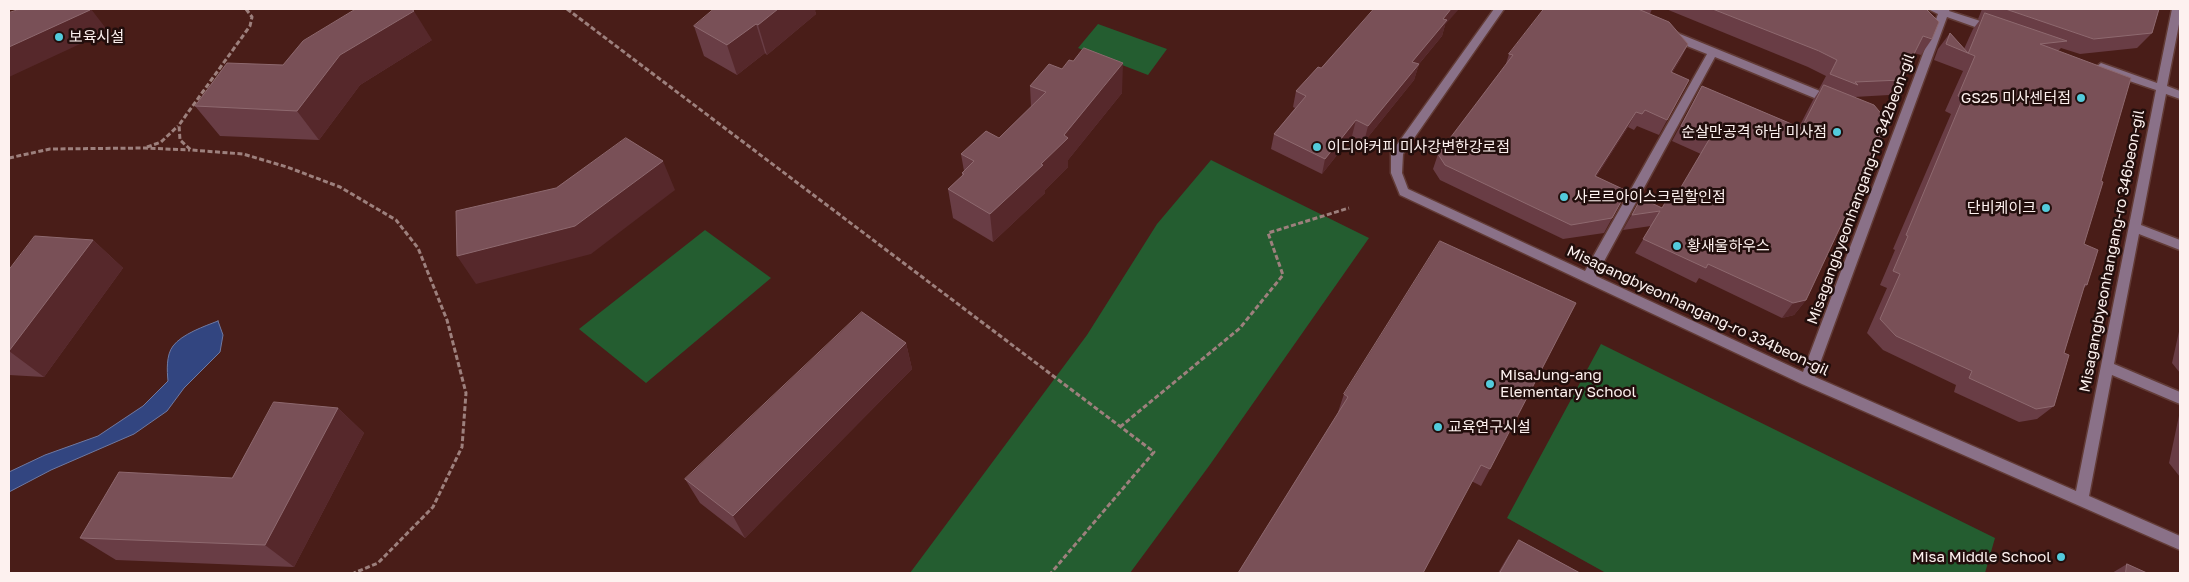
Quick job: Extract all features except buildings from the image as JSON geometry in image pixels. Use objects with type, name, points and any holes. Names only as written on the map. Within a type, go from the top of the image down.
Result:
[{"type":"street","name":"Misagangbyeonhangang-ro 334beon-gil","points":[[1499,9],[1397,153],[1394,166],[1396,177],[1404,192],[1807,380],[2180,543]]},
{"type":"street","name":"Misagangbyeonhangang-ro 346beon-gil","points":[[2081,500],[2133,226],[2177,9]]},
{"type":"street","points":[[1941,10],[2000,32]]},
{"type":"street","name":"Misagangbyeonhangang-ro 342beon-gil","points":[[1807,380],[1896,127],[1941,10]]},
{"type":"street","points":[[1659,30],[1847,107]]},
{"type":"street","points":[[1588,278],[1712,52]]},
{"type":"street","points":[[2094,65],[2180,94]]},
{"type":"street","points":[[2133,226],[2180,245]]},
{"type":"street","points":[[2106,366],[2180,398]]},
{"type":"path","points":[[145,148],[161,142],[179,125],[250,26],[252,17],[246,9]]},
{"type":"path","points":[[567,9],[1154,452],[1051,573]]},
{"type":"path","points":[[179,125],[180,140],[191,150]]},
{"type":"path","points":[[9,158],[50,149],[145,148],[243,154],[288,167],[340,187],[396,220],[418,248],[447,320],[466,393],[462,447],[433,507],[378,563],[356,573]]},
{"type":"path","points":[[1120,427],[1240,328],[1284,275],[1268,232],[1349,208]]},
{"type":"green space","points":[[1098,24],[1167,49],[1148,75],[1078,48]]},
{"type":"green space","points":[[1211,160],[1369,238],[1209,466],[1130,573],[910,573],[1087,335],[1157,224]]},
{"type":"green space","points":[[705,230],[771,278],[646,383],[579,329]]},
{"type":"green space","points":[[1601,344],[1995,538],[1985,573],[1606,573],[1507,518]]},
{"type":"water","points":[[218,321],[223,335],[220,352],[184,388],[167,411],[134,434],[51,470],[9,492],[9,472],[45,455],[98,436],[143,406],[168,381],[168,358],[173,346],[188,334]]},
{"type":"place","name":"보육시설","points":[[59,37]]},
{"type":"place","name":"GS25 미사센터점","points":[[2081,98]]},
{"type":"place","name":"순살만공격 하남 미사점","points":[[1837,132]]},
{"type":"place","name":"이디야커피 미사강변한강로점","points":[[1317,147]]},
{"type":"place","name":"사르르아이스크림할인점","points":[[1564,197]]},
{"type":"place","name":"단비케이크","points":[[2046,208]]},
{"type":"place","name":"황새울하우스","points":[[1677,246]]},
{"type":"place","name":"MisaJung-ang Elementary School","points":[[1490,384]]},
{"type":"place","name":"교육연구시설","points":[[1438,427]]},
{"type":"place","name":"Misa Middle School","points":[[2061,557]]}]
